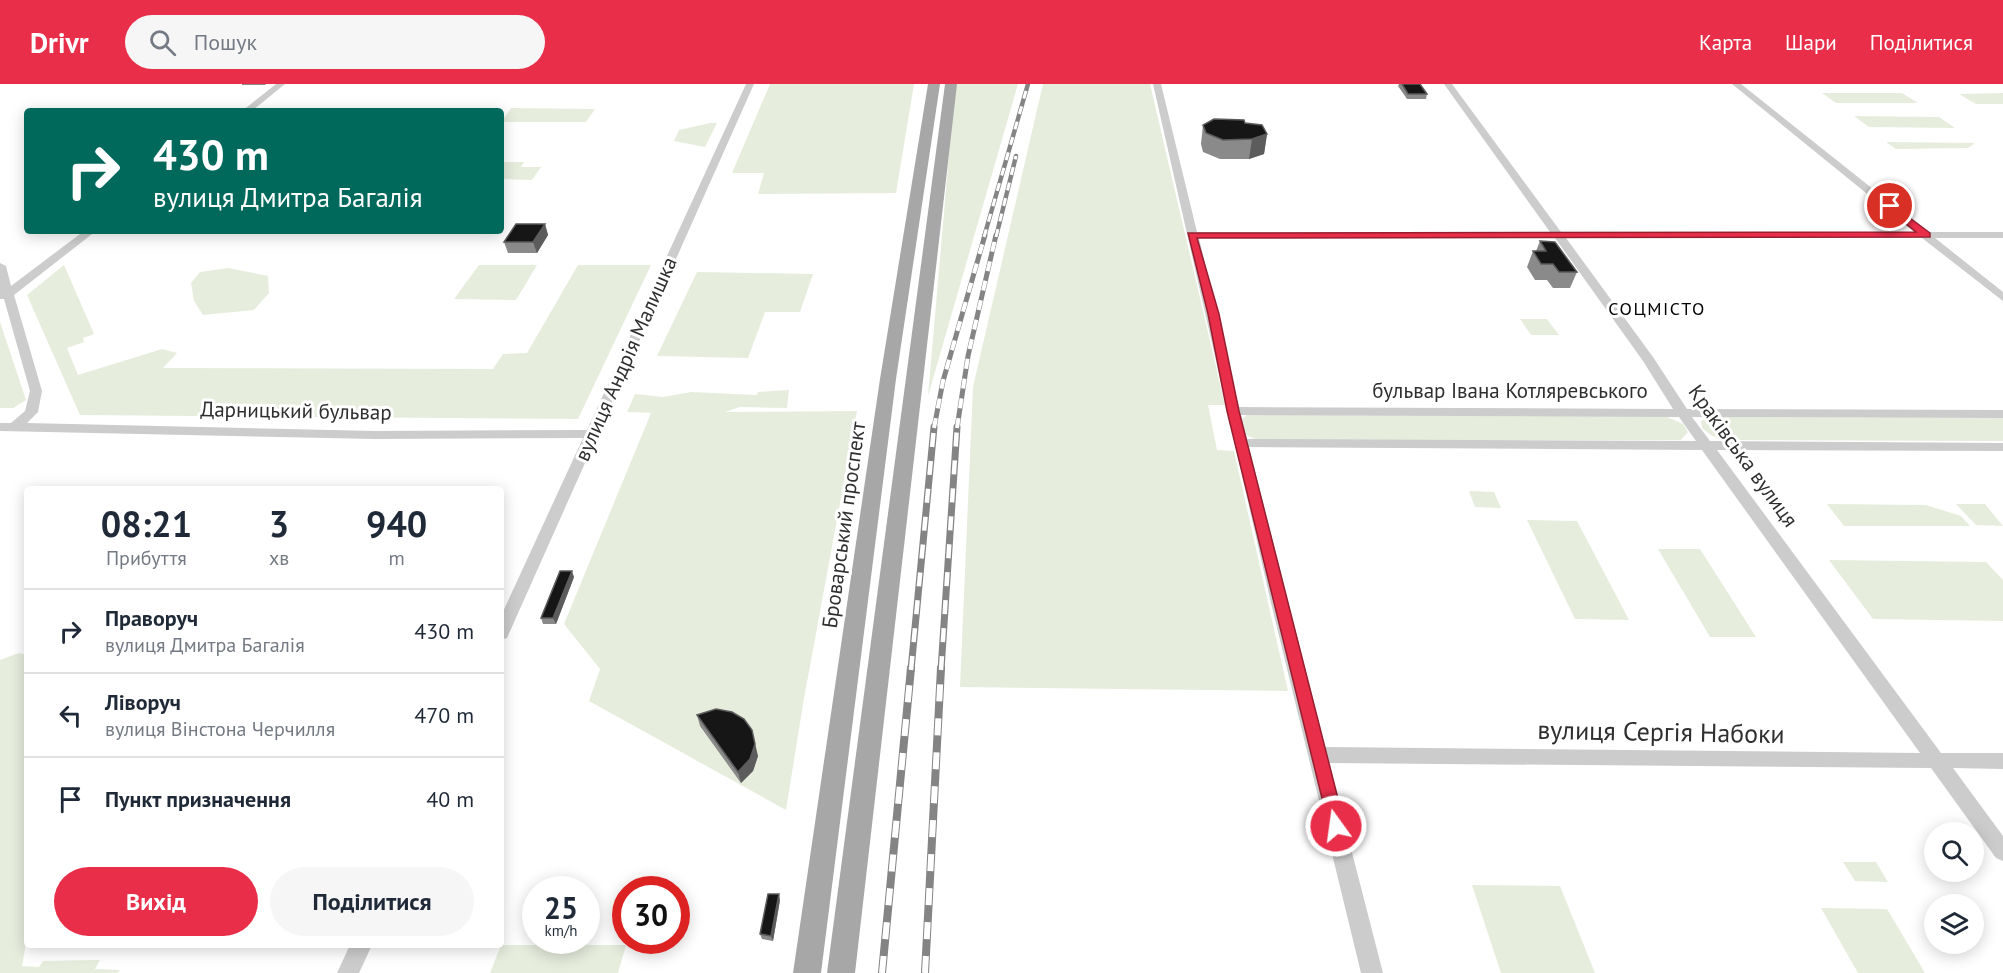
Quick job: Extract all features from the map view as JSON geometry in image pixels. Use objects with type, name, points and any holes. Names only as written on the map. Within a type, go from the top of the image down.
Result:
[{"type":"main road","name":"Броварський проспект","points":[[807,973],[888,379],[934,84]]},
{"type":"main road","points":[[841,973],[951,84]]},
{"type":"street","points":[[250,108],[281,84]]},
{"type":"street","name":"вулиця Андрія Малишка","points":[[504,627],[750,84]]},
{"type":"street","points":[[1157,84],[1191,235],[1213,314],[1233,411],[1372,973]]},
{"type":"street","name":"Краківська вулиця","points":[[1448,84],[1649,360],[1682,412],[2003,852]]},
{"type":"street","points":[[1736,84],[2003,298]]},
{"type":"street","points":[[4,295],[87,234]]},
{"type":"street","points":[[1191,235],[2003,236]]},
{"type":"street","points":[[0,267],[4,295],[36,391],[31,412],[15,427]]},
{"type":"street","name":"бульвар Івана Котляревського","points":[[1233,411],[2003,414]]},
{"type":"street","name":"Дарницький бульвар","points":[[0,427],[375,435],[592,434]]},
{"type":"street","points":[[1242,443],[2003,447]]},
{"type":"street","name":"вулиця Сергія Набоки","points":[[1317,754],[2003,761]]},
{"type":"street","points":[[348,973],[360,948]]},
{"type":"green space","points":[[770,84],[914,84],[896,193],[758,194],[764,173],[732,173]]},
{"type":"green space","points":[[958,84],[1018,84],[928,396],[955,86]]},
{"type":"green space","points":[[1043,84],[1150,84],[1225,405],[1208,405],[1217,450],[1234,451],[1288,691],[960,687],[973,387]]},
{"type":"green space","points":[[1822,93],[1902,93],[1918,103],[1836,103]]},
{"type":"green space","points":[[2003,93],[2003,104],[1976,104],[1959,94]]},
{"type":"green space","points":[[511,108],[595,109],[586,122],[504,122],[504,118]]},
{"type":"green space","points":[[1854,116],[1939,117],[1955,128],[1869,127]]},
{"type":"green space","points":[[717,123],[705,147],[674,141],[679,130]]},
{"type":"green space","points":[[1886,142],[1975,143],[1968,148],[1896,149]]},
{"type":"green space","points":[[504,162],[524,162],[521,167],[541,167],[532,180],[504,179]]},
{"type":"green space","points":[[64,265],[94,334],[83,338],[84,342],[67,348],[78,375],[162,349],[177,353],[163,368],[493,369],[503,354],[527,353],[578,265],[651,265],[578,419],[80,415],[27,295]]},
{"type":"green space","points":[[479,265],[537,265],[516,300],[454,299]]},
{"type":"green space","points":[[228,268],[268,276],[269,293],[254,310],[203,315],[194,301],[191,283],[200,272]]},
{"type":"green space","points":[[697,272],[813,274],[800,312],[765,312],[748,358],[657,356]]},
{"type":"green space","points":[[1520,319],[1547,319],[1559,335],[1531,335]]},
{"type":"green space","points":[[0,322],[26,400],[13,408],[0,408]]},
{"type":"green space","points":[[789,390],[787,408],[740,407],[725,412],[857,411],[803,704],[786,810],[589,701],[600,669],[564,624],[651,413],[657,413],[627,412],[635,394],[663,397],[691,392],[757,395],[758,392]]},
{"type":"green space","points":[[1247,415],[1665,416],[1683,424],[1688,432],[1681,440],[1257,440],[1246,435],[1242,419]]},
{"type":"green space","points":[[1709,417],[2003,418],[2003,441],[1726,440],[1712,436],[1702,428],[1701,421]]},
{"type":"green space","points":[[1469,491],[1494,492],[1501,508],[1475,507]]},
{"type":"green space","points":[[1827,504],[1926,505],[1961,516],[1970,526],[1844,526]]},
{"type":"green space","points":[[1956,504],[1985,504],[2003,526],[1976,525]]},
{"type":"green space","points":[[1527,520],[1577,521],[1629,620],[1575,619]]},
{"type":"green space","points":[[1658,549],[1700,549],[1756,637],[1710,637]]},
{"type":"green space","points":[[1829,560],[1986,562],[2003,580],[2003,621],[1873,619]]},
{"type":"green space","points":[[19,653],[24,654],[25,948],[22,966],[39,967],[43,961],[100,960],[95,969],[120,970],[118,973],[0,973],[0,660]]},
{"type":"green space","points":[[1843,862],[1876,862],[1888,882],[1855,881]]},
{"type":"green space","points":[[1472,885],[1560,886],[1595,973],[1501,973]]},
{"type":"green space","points":[[1821,908],[1887,909],[1925,973],[1858,973]]},
{"type":"green space","points":[[504,945],[522,945],[522,954],[600,954],[600,945],[612,945],[612,954],[623,954],[618,973],[490,973],[500,948],[504,948]]},
{"type":"building","points":[[1402,84],[1420,84],[1427,94],[1408,94]]},
{"type":"building","points":[[1214,119],[1244,120],[1245,123],[1262,125],[1267,134],[1252,139],[1223,140],[1206,133],[1203,125]]},
{"type":"building","points":[[516,224],[545,224],[533,242],[504,242]]},
{"type":"building","points":[[1540,241],[1555,242],[1577,272],[1559,272],[1553,264],[1541,264],[1533,251],[1546,251]]},
{"type":"building","points":[[560,571],[572,571],[553,618],[541,618]]},
{"type":"building","points":[[716,709],[732,712],[744,719],[752,730],[755,744],[750,759],[738,772],[697,715]]},
{"type":"building","points":[[768,894],[779,894],[771,936],[760,934]]},
{"type":"railway","points":[[984,237],[1028,84]]},
{"type":"railway","points":[[996,237],[1016,156]]},
{"type":"railway","points":[[934,428],[943,381],[985,235]]},
{"type":"railway","points":[[957,428],[968,356],[996,235]]},
{"type":"railway","points":[[911,670],[934,427]]},
{"type":"railway","points":[[941,670],[957,427]]},
{"type":"railway","points":[[882,973],[911,668]]},
{"type":"railway","points":[[925,973],[941,668]]},
{"type":"district","name":"СОЦМІСТО","points":[[1657,309]]},
{"type":"route","points":[[1336,826],[1233,411],[1213,314],[1191,235],[1926,235],[1890,206]]}]
